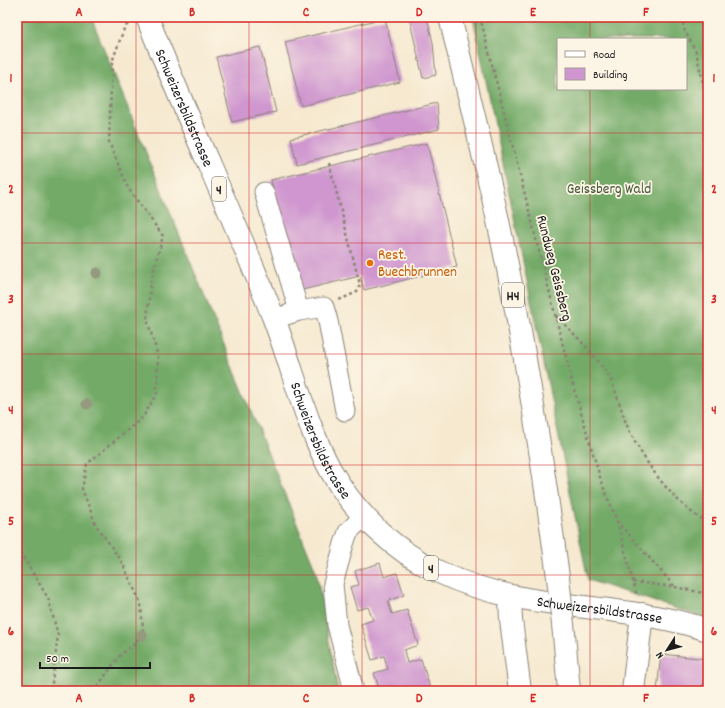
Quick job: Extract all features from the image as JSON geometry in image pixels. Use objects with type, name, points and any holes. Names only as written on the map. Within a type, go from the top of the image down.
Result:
[{"type":"main road","name":"H4","points":[[450,17],[501,234],[520,327],[537,424],[558,577],[570,691]]},
{"type":"main road","name":"Schweizersbildstrasse","points":[[140,20],[274,319],[317,440],[330,469],[349,498],[364,516],[384,536],[410,556],[440,572],[473,585],[510,597],[642,614],[708,630]]},
{"type":"main road","points":[[510,597],[511,620],[520,691]]},
{"type":"main road","points":[[632,691],[642,614]]},
{"type":"street","points":[[264,192],[299,311]]},
{"type":"street","points":[[274,319],[299,311],[324,307],[345,411]]},
{"type":"street","points":[[354,691],[337,625],[333,584],[348,532],[364,516]]},
{"type":"path","name":"Rundweg Geissberg","points":[[480,17],[574,389],[602,484],[617,521],[642,614]]},
{"type":"path","points":[[682,17],[684,29],[696,52],[708,104]]},
{"type":"path","points":[[94,691],[120,654],[134,644],[143,631],[141,604],[122,562],[96,525],[82,489],[87,464],[143,417],[157,393],[158,356],[147,319],[151,280],[163,236],[128,188],[110,142],[112,62],[125,26],[140,20]]},
{"type":"path","points":[[324,307],[357,292],[360,285],[329,164]]},
{"type":"path","points":[[556,315],[588,348],[609,376],[630,432],[659,478],[693,514],[708,522]]},
{"type":"path","name":"Rundweg Geissberg","points":[[617,521],[675,587]]},
{"type":"path","points":[[17,547],[48,598],[58,635],[51,691]]},
{"type":"path","points":[[633,582],[675,587],[708,594]]},
{"type":"green space","points":[[17,17],[91,17],[316,571],[338,691],[17,691]]},
{"type":"green space","name":"Geissberg Wald","points":[[473,17],[708,17],[708,619],[588,580]]},
{"type":"building","points":[[409,17],[427,17],[433,43],[436,75],[423,78]]},
{"type":"building","points":[[385,18],[400,82],[301,106],[285,42]]},
{"type":"building","points":[[260,47],[276,112],[232,122],[216,57]]},
{"type":"building","points":[[437,103],[439,129],[297,164],[291,138]]},
{"type":"building","points":[[427,143],[457,267],[364,290],[360,276],[298,291],[271,180]]},
{"type":"building","points":[[380,563],[384,577],[397,573],[404,595],[388,601],[392,614],[407,610],[418,645],[404,650],[407,663],[421,659],[431,691],[380,691],[374,673],[388,669],[384,656],[372,660],[361,624],[373,620],[368,607],[357,610],[350,587],[359,585],[355,571]]},
{"type":"building","points":[[661,654],[708,659],[708,685],[703,684],[703,691],[657,691]]},
{"type":"place","name":"Rest. Buechbrunnen","points":[[370,263]]}]
